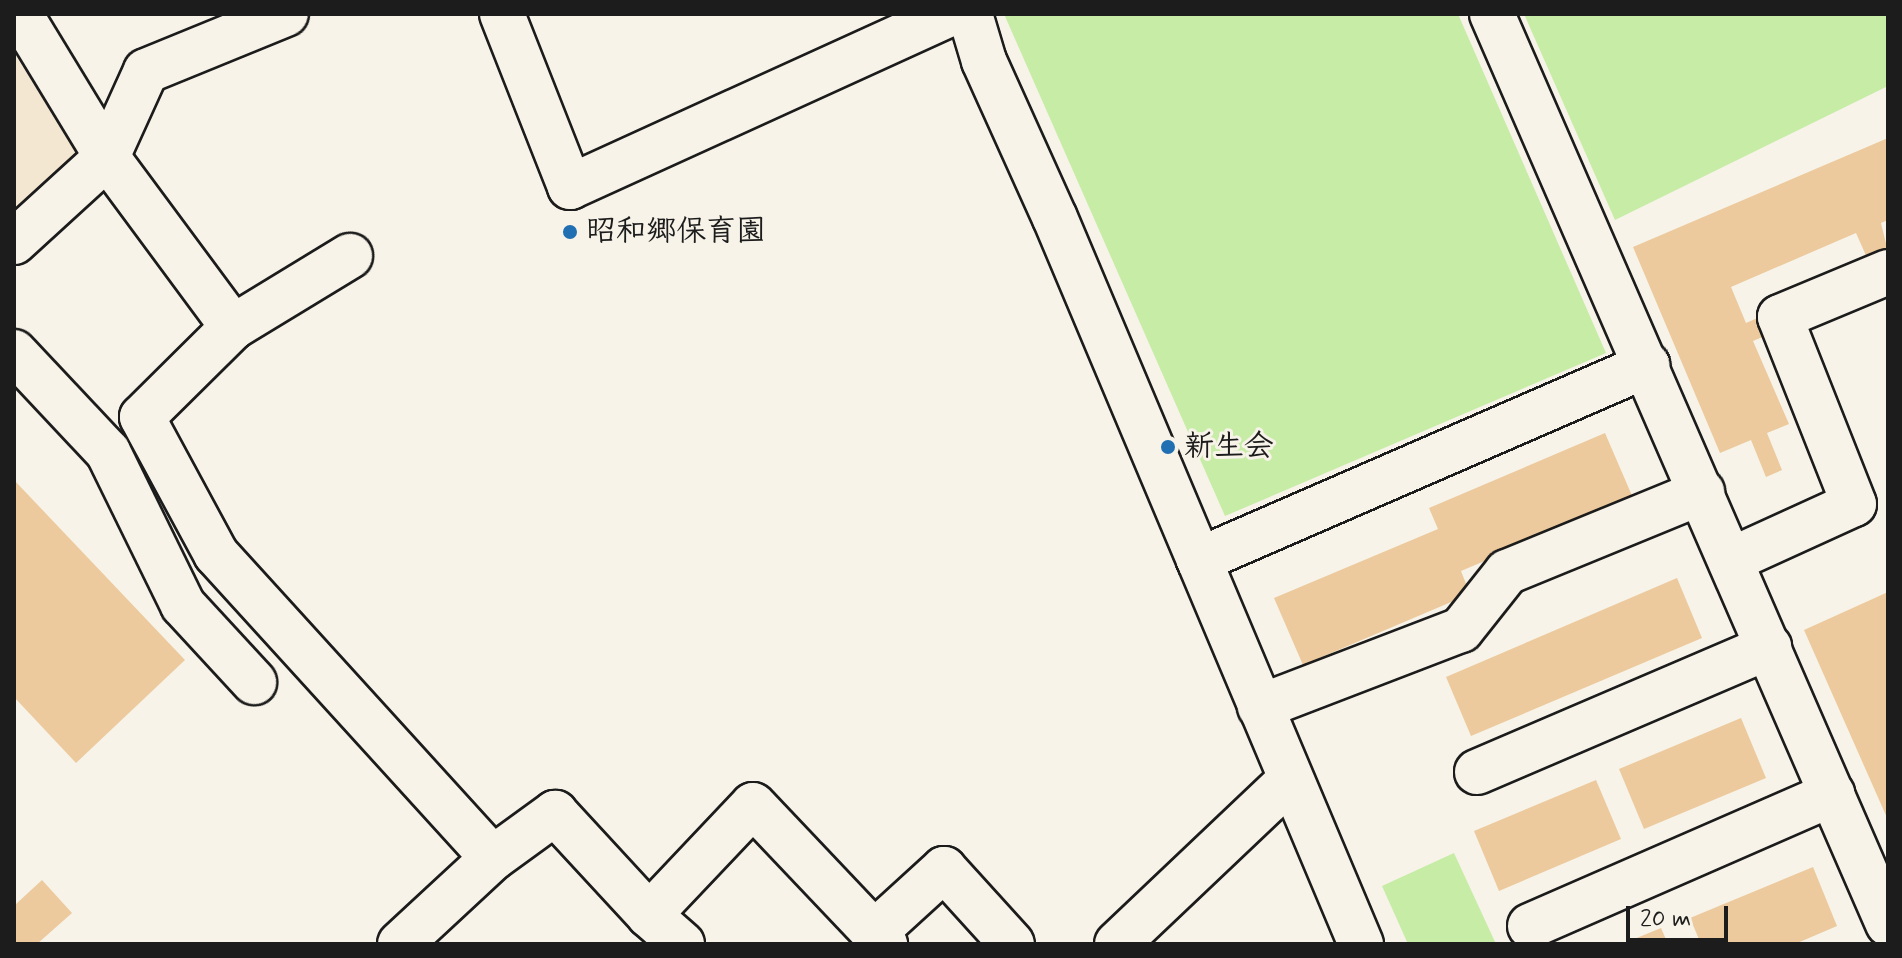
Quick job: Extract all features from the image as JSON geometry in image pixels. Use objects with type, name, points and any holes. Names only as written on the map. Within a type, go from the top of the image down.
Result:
[{"type":"street","points":[[20,14],[107,157],[233,327]]},
{"type":"street","points":[[14,242],[107,157],[146,71],[286,14]]},
{"type":"street","points":[[502,14],[570,187],[950,14]]},
{"type":"street","points":[[970,14],[984,61],[1361,944]]},
{"type":"street","points":[[1492,14],[1832,794],[1879,878],[1888,924]]},
{"type":"street","points":[[108,452],[233,327],[350,256]]},
{"type":"street","points":[[1731,560],[1854,504],[1780,317],[1888,272]]},
{"type":"street","points":[[14,352],[29,391],[108,452],[183,605],[254,682]]},
{"type":"street","points":[[1199,560],[1647,365]]},
{"type":"street","points":[[142,417],[216,554],[493,858]]},
{"type":"street","points":[[1260,707],[1461,630],[1507,572],[1702,492]]},
{"type":"street","points":[[1477,772],[1769,647]]},
{"type":"street","points":[[1117,944],[1290,780]]},
{"type":"street","points":[[1530,926],[1832,794]]},
{"type":"street","points":[[400,944],[493,858],[555,813],[664,933],[753,805],[880,938],[944,869],[1012,944]]},
{"type":"shaded area","points":[[14,53],[79,155],[14,213]]},
{"type":"green space","points":[[1004,14],[1458,14],[1606,353],[1225,516]]},
{"type":"green space","points":[[1524,14],[1888,14],[1888,86],[1615,220]]},
{"type":"green space","points":[[1454,853],[1496,944],[1408,944],[1382,886]]},
{"type":"building","points":[[1888,138],[1888,220],[1881,223],[1888,252],[1868,260],[1856,233],[1731,287],[1746,323],[1769,313],[1777,331],[1753,341],[1789,424],[1767,433],[1782,470],[1766,477],[1751,440],[1720,453],[1633,247]]},
{"type":"building","points":[[1605,433],[1633,498],[1461,571],[1470,594],[1303,665],[1274,598],[1438,529],[1429,508]]},
{"type":"building","points":[[14,480],[185,660],[76,763],[14,697]]},
{"type":"building","points":[[1677,578],[1702,638],[1471,736],[1446,677]]},
{"type":"building","points":[[1888,592],[1887,668],[1888,820],[1804,630]]},
{"type":"building","points":[[1741,718],[1766,778],[1644,829],[1619,769]]},
{"type":"building","points":[[1596,780],[1621,839],[1499,891],[1474,831]]},
{"type":"building","points":[[1813,867],[1837,926],[1795,944],[1701,944],[1690,918]]},
{"type":"building","points":[[42,880],[72,913],[37,944],[14,944],[14,901],[16,904]]},
{"type":"building","points":[[1661,928],[1668,944],[1622,944]]},
{"type":"place","name":"昭和郷保育園","points":[[570,232]]},
{"type":"place","name":"新生会","points":[[1168,447]]}]
